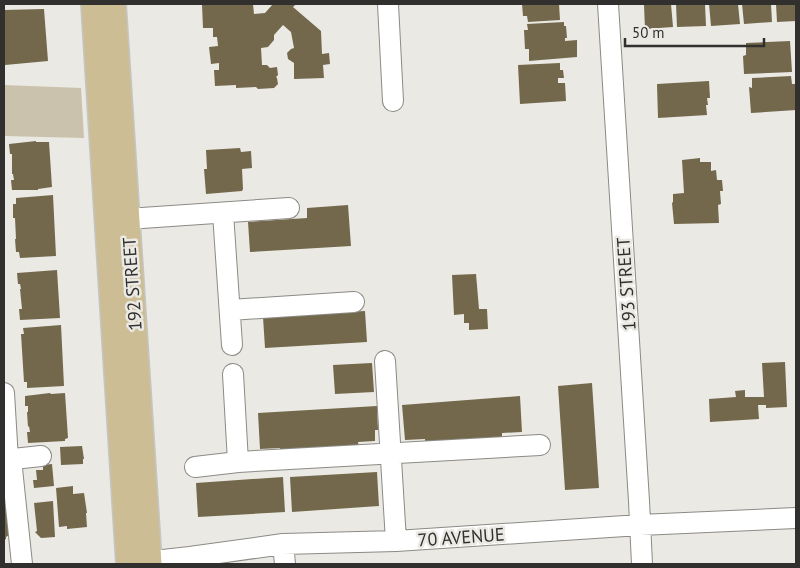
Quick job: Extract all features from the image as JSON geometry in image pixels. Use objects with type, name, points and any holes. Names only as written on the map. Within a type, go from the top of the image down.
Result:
[{"type":"main road","name":"192 STREET","points":[[94,4],[136,564]]},
{"type":"main road","name":"192 STREET","points":[[114,4],[128,219],[136,564]]},
{"type":"street","points":[[388,4],[393,101]]},
{"type":"street","name":"193 STREET","points":[[608,4],[642,564]]},
{"type":"street","points":[[128,219],[289,208]]},
{"type":"street","points":[[223,213],[232,345]]},
{"type":"street","points":[[230,310],[354,302]]},
{"type":"street","points":[[385,361],[396,541]]},
{"type":"street","points":[[233,374],[238,462]]},
{"type":"street","points":[[4,393],[8,460],[22,564]]},
{"type":"street","points":[[195,467],[238,462],[540,445]]},
{"type":"street","points":[[8,460],[41,456]]},
{"type":"street","name":"70 AVENUE","points":[[136,564],[283,544],[396,541],[640,525],[796,518]]},
{"type":"street","points":[[283,544],[284,564]]},
{"type":"shaded area","points":[[4,85],[81,88],[84,138],[4,136]]},
{"type":"building","points":[[253,4],[254,14],[265,13],[273,4],[296,4],[293,7],[321,31],[322,54],[329,53],[330,64],[323,65],[324,78],[294,79],[294,63],[288,59],[287,53],[294,48],[291,32],[283,25],[274,35],[274,40],[268,47],[261,48],[262,65],[267,65],[270,68],[277,67],[278,75],[276,77],[278,84],[274,88],[236,88],[236,85],[215,86],[214,70],[219,70],[219,63],[211,64],[209,47],[218,46],[217,37],[213,37],[213,28],[203,28],[202,5]]},
{"type":"building","points":[[522,4],[559,4],[560,20],[528,22],[527,16],[523,16]]},
{"type":"building","points":[[671,4],[673,27],[645,29],[644,5]]},
{"type":"building","points":[[676,4],[705,4],[706,26],[677,27]]},
{"type":"building","points":[[709,4],[738,4],[740,24],[711,26]]},
{"type":"building","points":[[742,4],[771,4],[772,22],[744,24]]},
{"type":"building","points":[[776,4],[796,4],[796,21],[777,22]]},
{"type":"building","points":[[44,9],[48,61],[5,65],[4,10]]},
{"type":"building","points":[[564,22],[567,38],[565,38],[565,41],[577,40],[577,57],[529,61],[529,49],[525,49],[524,30],[528,30],[527,24]]},
{"type":"building","points":[[790,41],[792,72],[744,74],[743,56],[746,55],[746,43]]},
{"type":"building","points":[[560,63],[560,70],[563,70],[564,78],[558,78],[558,83],[565,83],[566,101],[520,104],[518,65]]},
{"type":"building","points":[[791,76],[792,84],[796,84],[796,110],[751,113],[749,87],[752,88],[752,78]]},
{"type":"building","points":[[709,81],[710,98],[707,98],[707,115],[658,118],[657,84]]},
{"type":"building","points":[[36,141],[49,142],[52,187],[38,190],[12,190],[11,180],[14,180],[12,174],[12,154],[10,154],[9,144]]},
{"type":"building","points":[[240,148],[241,152],[251,151],[252,168],[242,169],[242,191],[206,194],[204,169],[207,169],[206,150]]},
{"type":"building","points":[[700,158],[700,162],[711,162],[711,171],[716,170],[717,180],[722,180],[723,191],[720,191],[721,204],[718,205],[719,223],[674,224],[673,194],[684,193],[682,160]]},
{"type":"building","points":[[53,195],[56,256],[20,258],[19,252],[16,252],[15,218],[13,218],[13,204],[16,204],[16,198]]},
{"type":"building","points":[[348,205],[351,246],[250,252],[248,222],[307,218],[307,208]]},
{"type":"building","points":[[57,270],[60,318],[20,320],[19,309],[22,309],[21,289],[20,284],[18,284],[17,273]]},
{"type":"building","points":[[476,274],[479,309],[487,309],[488,329],[469,330],[469,323],[464,323],[464,314],[454,315],[452,275]]},
{"type":"building","points":[[365,311],[367,342],[265,348],[263,317]]},
{"type":"building","points":[[61,325],[64,386],[27,388],[27,382],[24,382],[21,334],[24,334],[23,328]]},
{"type":"building","points":[[785,362],[787,407],[766,408],[766,405],[758,405],[759,419],[710,422],[709,399],[736,397],[735,391],[745,390],[745,397],[764,397],[762,363]]},
{"type":"building","points":[[372,363],[374,392],[335,394],[333,365]]},
{"type":"building","points":[[592,383],[599,488],[565,490],[558,386]]},
{"type":"building","points":[[65,393],[68,438],[65,441],[28,443],[27,432],[30,432],[28,427],[28,406],[25,406],[25,396]]},
{"type":"building","points":[[520,396],[522,432],[502,433],[502,438],[425,443],[425,439],[405,440],[402,405]]},
{"type":"building","points":[[377,406],[378,430],[375,430],[375,441],[358,442],[359,447],[280,451],[280,448],[260,449],[258,413]]},
{"type":"building","points":[[82,446],[83,464],[61,465],[60,447]]},
{"type":"building","points":[[52,464],[54,486],[34,488],[33,480],[37,480],[36,470],[43,470],[43,465]]},
{"type":"building","points":[[377,472],[379,506],[292,512],[290,477]]},
{"type":"building","points":[[283,477],[285,512],[198,517],[196,483]]},
{"type":"building","points":[[73,486],[73,494],[84,493],[87,527],[67,529],[67,526],[59,527],[56,488]]},
{"type":"building","points":[[53,501],[55,537],[41,538],[35,532],[37,531],[34,503]]},
{"type":"building","points":[[4,503],[7,511],[9,535],[4,540]]}]
